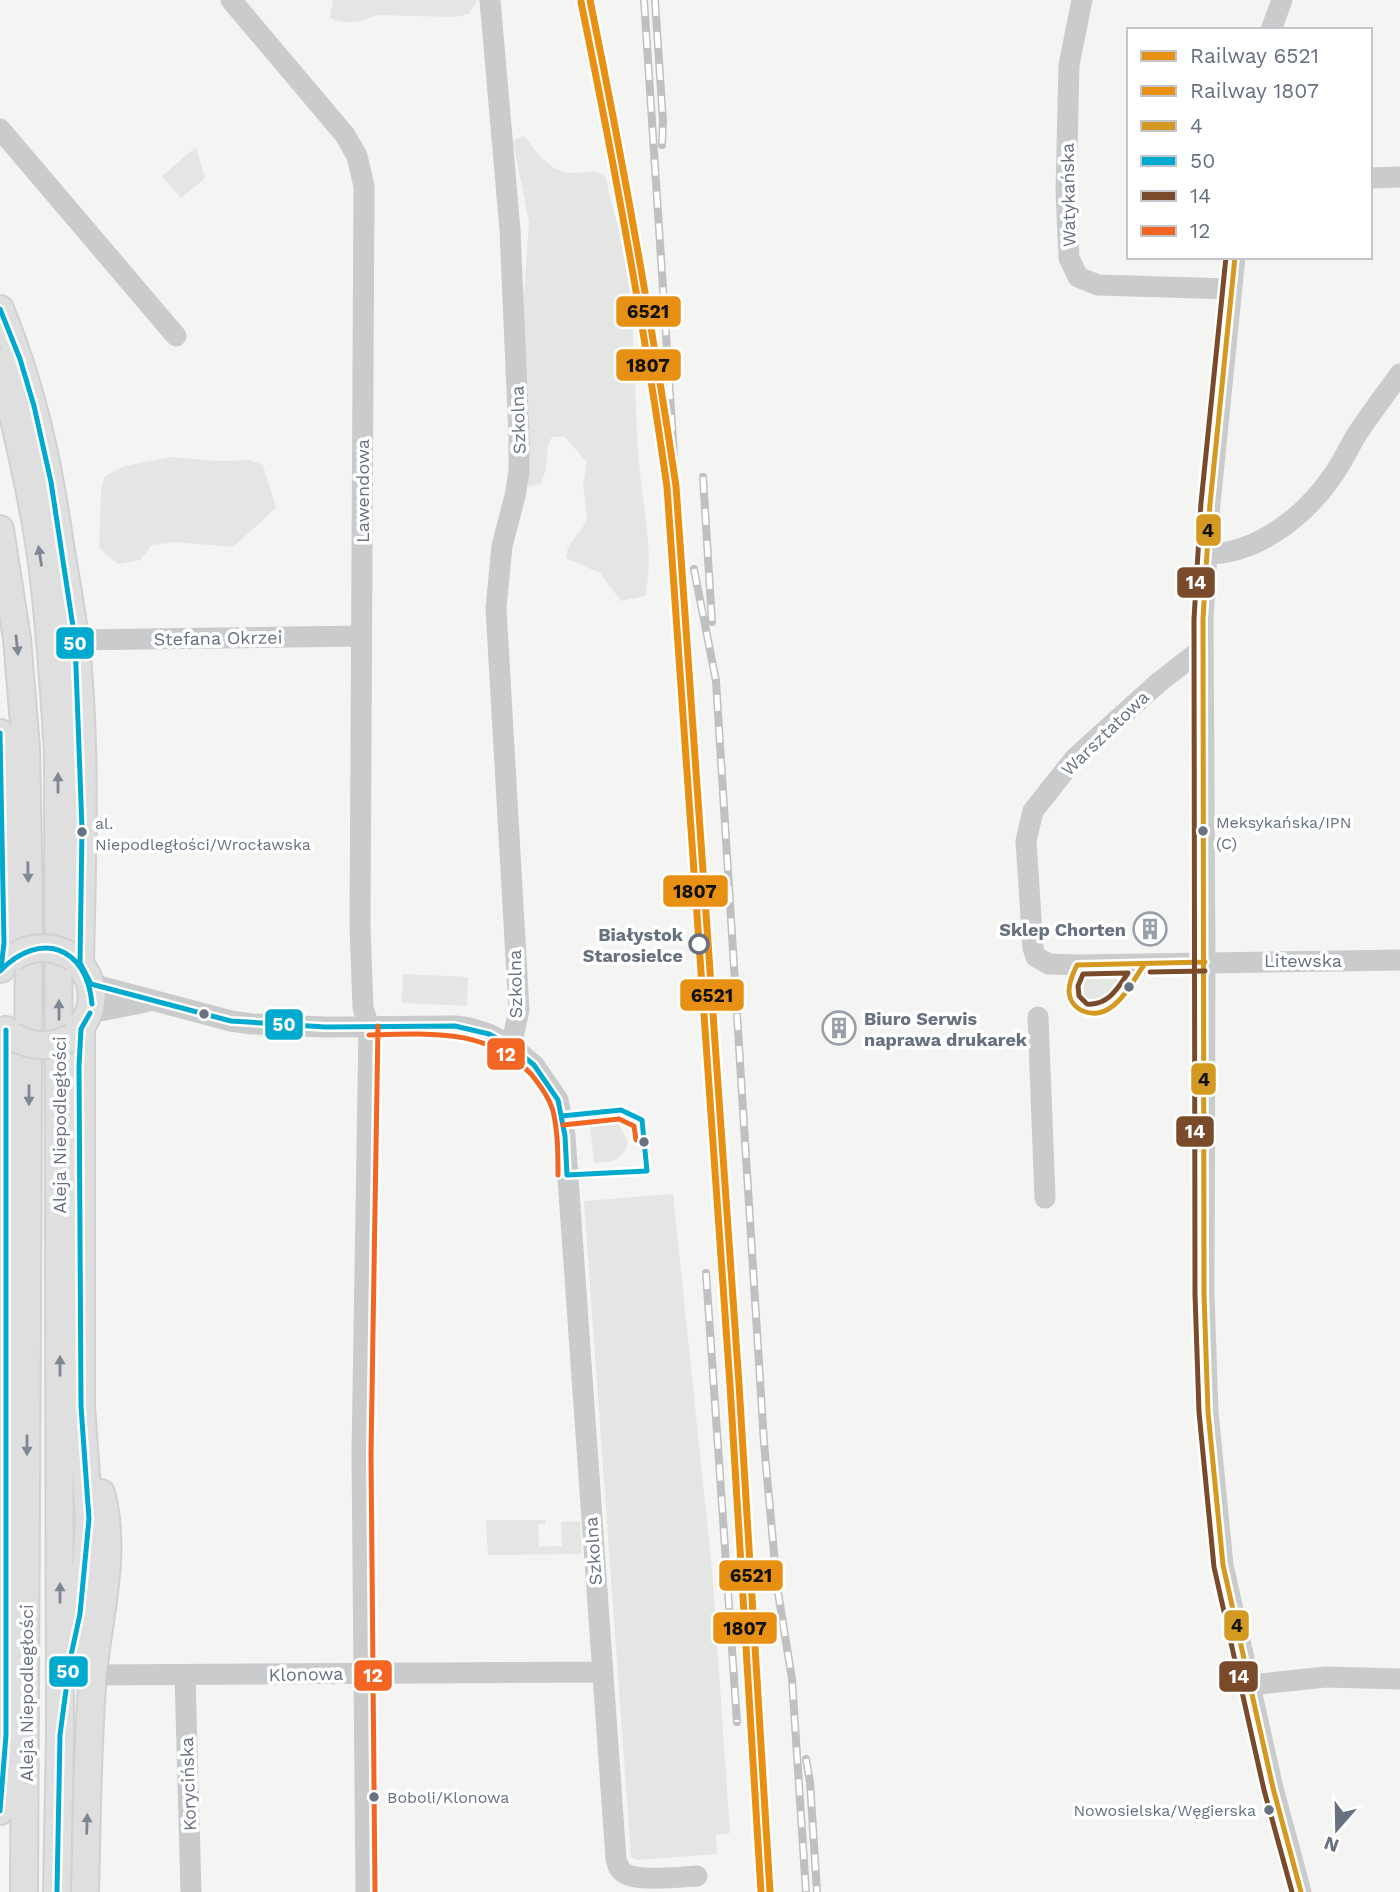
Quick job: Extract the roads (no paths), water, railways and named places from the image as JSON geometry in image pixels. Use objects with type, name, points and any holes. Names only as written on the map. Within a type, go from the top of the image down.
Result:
[{"type":"main road","points":[[0,309],[20,359],[43,444],[75,640],[82,816],[81,968],[92,1003],[81,1026],[81,1406],[89,1519],[86,1567],[60,1735]]},
{"type":"main road","name":"Aleja Niepodległości","points":[[0,363],[28,484],[41,562],[58,751],[60,1735],[57,1892]]},
{"type":"main road","name":"Aleja Niepodległości","points":[[0,529],[17,639],[26,748],[28,853],[24,1892]]},
{"type":"main road","points":[[0,733],[3,966]]},
{"type":"main road","points":[[3,966],[27,949],[43,947],[59,949],[81,968]]},
{"type":"main road","points":[[6,1030],[27,1044],[43,1046],[58,1044],[81,1026]]},
{"type":"main road","points":[[0,1811],[6,1735],[3,1677],[8,1067],[6,1030]]},
{"type":"main road","points":[[81,1406],[107,1531],[107,1559],[93,1675],[85,1892]]},
{"type":"main road","points":[[7,1892],[25,1728]]},
{"type":"street","name":"Lawendowa","points":[[230,0],[345,135],[356,156],[364,186],[360,926],[363,1008],[369,1026],[362,1454],[366,1892]]},
{"type":"street","name":"Szkolna","points":[[490,0],[510,230],[519,436],[519,472],[502,546],[496,608],[519,1010],[511,1046],[534,1065],[552,1089],[558,1100],[565,1136],[616,1859],[619,1868],[626,1875],[697,1876]]},
{"type":"street","name":"Watykańska","points":[[1082,0],[1069,65],[1066,191],[1069,258],[1078,277],[1098,285],[1230,289]]},
{"type":"street","points":[[1272,28],[1282,0]]},
{"type":"street","points":[[0,129],[176,336]]},
{"type":"street","points":[[1372,178],[1400,177]]},
{"type":"street","points":[[1235,259],[1206,554],[1203,648],[1203,1294],[1208,1412],[1223,1565],[1273,1788],[1301,1892]]},
{"type":"street","points":[[1206,554],[1237,550],[1273,534],[1303,510],[1331,478],[1358,433],[1400,374]]},
{"type":"street","name":"Stefana Okrzei","points":[[75,640],[361,636]]},
{"type":"street","name":"Warsztatowa","points":[[1077,965],[1049,964],[1042,962],[1034,954],[1026,841],[1033,811],[1075,758],[1158,683],[1203,648]]},
{"type":"street","name":"Litewska","points":[[1077,965],[1400,960]]},
{"type":"street","points":[[81,968],[152,1001],[231,1021],[252,1024],[470,1028],[511,1046]]},
{"type":"street","points":[[81,1026],[152,1001]]},
{"type":"street","points":[[1038,1017],[1045,1198]]},
{"type":"street","name":"Klonowa","points":[[93,1675],[602,1672]]},
{"type":"street","name":"Korycińska","points":[[185,1675],[191,1892]]},
{"type":"street","points":[[1250,1685],[1326,1677],[1400,1679]]},
{"type":"railway","points":[[644,0],[676,486]]},
{"type":"railway","points":[[655,0],[663,121],[662,145]]},
{"type":"railway","points":[[703,477],[712,622]]},
{"type":"railway","points":[[694,569],[716,681],[764,1443],[777,1586],[792,1679],[806,1892]]},
{"type":"railway","points":[[706,1273],[737,1722]]},
{"type":"railway","points":[[806,1759],[817,1892]]},
{"type":"rail line","name":"6521","points":[[590,0],[636,243],[676,486],[739,1384],[770,1892]]},
{"type":"rail line","name":"1807","points":[[581,2],[628,244],[667,487],[730,1385],[761,1892]]},
{"type":"place","name":"Meksykańska/IPN (C)","points":[[1203,831]]},
{"type":"place","name":"al. Niepodległości/Wrocławska","points":[[82,832]]},
{"type":"place","name":"Sklep Chorten","points":[[1150,929]]},
{"type":"place","name":"Białystok Starosielce","points":[[699,944]]},
{"type":"place","name":"Biuro Serwis naprawa drukarek","points":[[839,1028]]},
{"type":"place","name":"Boboli/Klonowa","points":[[374,1797]]},
{"type":"place","name":"Nowosielska/Węgierska","points":[[1269,1810]]}]
